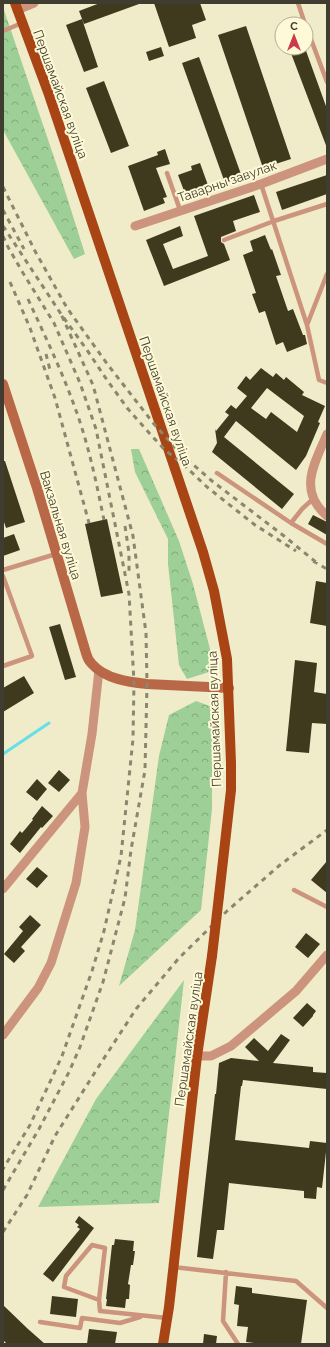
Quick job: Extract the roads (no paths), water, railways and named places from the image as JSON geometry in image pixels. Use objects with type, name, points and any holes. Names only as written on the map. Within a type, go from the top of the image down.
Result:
[{"type":"main road","name":"Першамайская вуліца","points":[[16,7],[48,92],[203,552],[222,626],[227,659],[231,790],[212,956],[197,1056],[163,1344]]},
{"type":"main road","name":"Вакзальная вуліца","points":[[3,384],[37,488],[86,653],[91,664],[98,670]]},
{"type":"main road","points":[[98,670],[116,678],[147,684],[228,688]]},
{"type":"street","points":[[16,7],[34,3]]},
{"type":"street","name":"Таварны завулак","points":[[135,226],[261,184],[327,159]]},
{"type":"street","points":[[327,434],[310,479],[310,488],[313,499],[327,516]]},
{"type":"street","points":[[3,1035],[38,988],[51,963],[76,883],[85,827],[82,793],[92,734],[98,670]]},
{"type":"street","points":[[3,889],[82,793]]},
{"type":"street","points":[[197,1056],[211,1056],[232,1046],[296,991],[327,955]]},
{"type":"lane","points":[[298,3],[303,16]]},
{"type":"lane","points":[[3,31],[22,23]]},
{"type":"lane","points":[[314,47],[327,82]]},
{"type":"lane","points":[[167,173],[180,210]]},
{"type":"lane","points":[[261,184],[307,326],[319,380],[327,383]]},
{"type":"lane","points":[[224,240],[274,221],[327,204]]},
{"type":"lane","points":[[307,326],[327,274]]},
{"type":"lane","points":[[218,473],[291,523],[327,544]]},
{"type":"lane","points":[[291,523],[302,509],[313,499]]},
{"type":"lane","points":[[3,570],[56,554]]},
{"type":"lane","points":[[3,576],[32,656],[3,666]]},
{"type":"lane","points":[[294,890],[327,907]]},
{"type":"lane","points":[[99,1300],[64,1287],[66,1276],[92,1245],[105,1248],[99,1300],[100,1311],[167,1318]]},
{"type":"lane","points":[[173,1267],[296,1281],[327,1308]]},
{"type":"lane","points":[[226,1272],[223,1321],[238,1344]]},
{"type":"lane","points":[[40,1322],[80,1328],[82,1318],[120,1323],[141,1316]]},
{"type":"waterway","points":[[3,754],[49,723]]},
{"type":"railway","points":[[3,187],[35,251],[67,308],[108,365],[154,424],[182,455],[212,481],[317,563]]},
{"type":"railway","points":[[3,210],[24,249]]},
{"type":"railway","points":[[3,226],[107,380],[128,409],[151,435],[165,450],[185,466],[207,487],[255,525],[296,551]]},
{"type":"railway","points":[[3,236],[23,273],[54,323],[80,383],[96,429],[129,594],[134,682],[133,739],[121,856],[104,931],[92,971],[62,1056],[30,1125],[3,1169]]},
{"type":"railway","points":[[10,282],[30,328],[55,398],[89,523]]},
{"type":"railway","points":[[28,299],[58,365],[79,419],[91,462],[104,520]]},
{"type":"railway","points":[[3,1190],[39,1129],[69,1072],[80,1047],[103,982],[125,898],[131,850],[145,770],[147,684],[146,633],[133,536],[93,385],[61,314]]},
{"type":"railway","points":[[46,354],[50,370]]},
{"type":"railway","points":[[125,526],[129,553],[129,572]]},
{"type":"railway","points":[[313,561],[327,569]]},
{"type":"railway","points":[[3,1232],[27,1195],[55,1136],[136,1009],[179,958],[227,911],[280,865],[327,830]]}]
